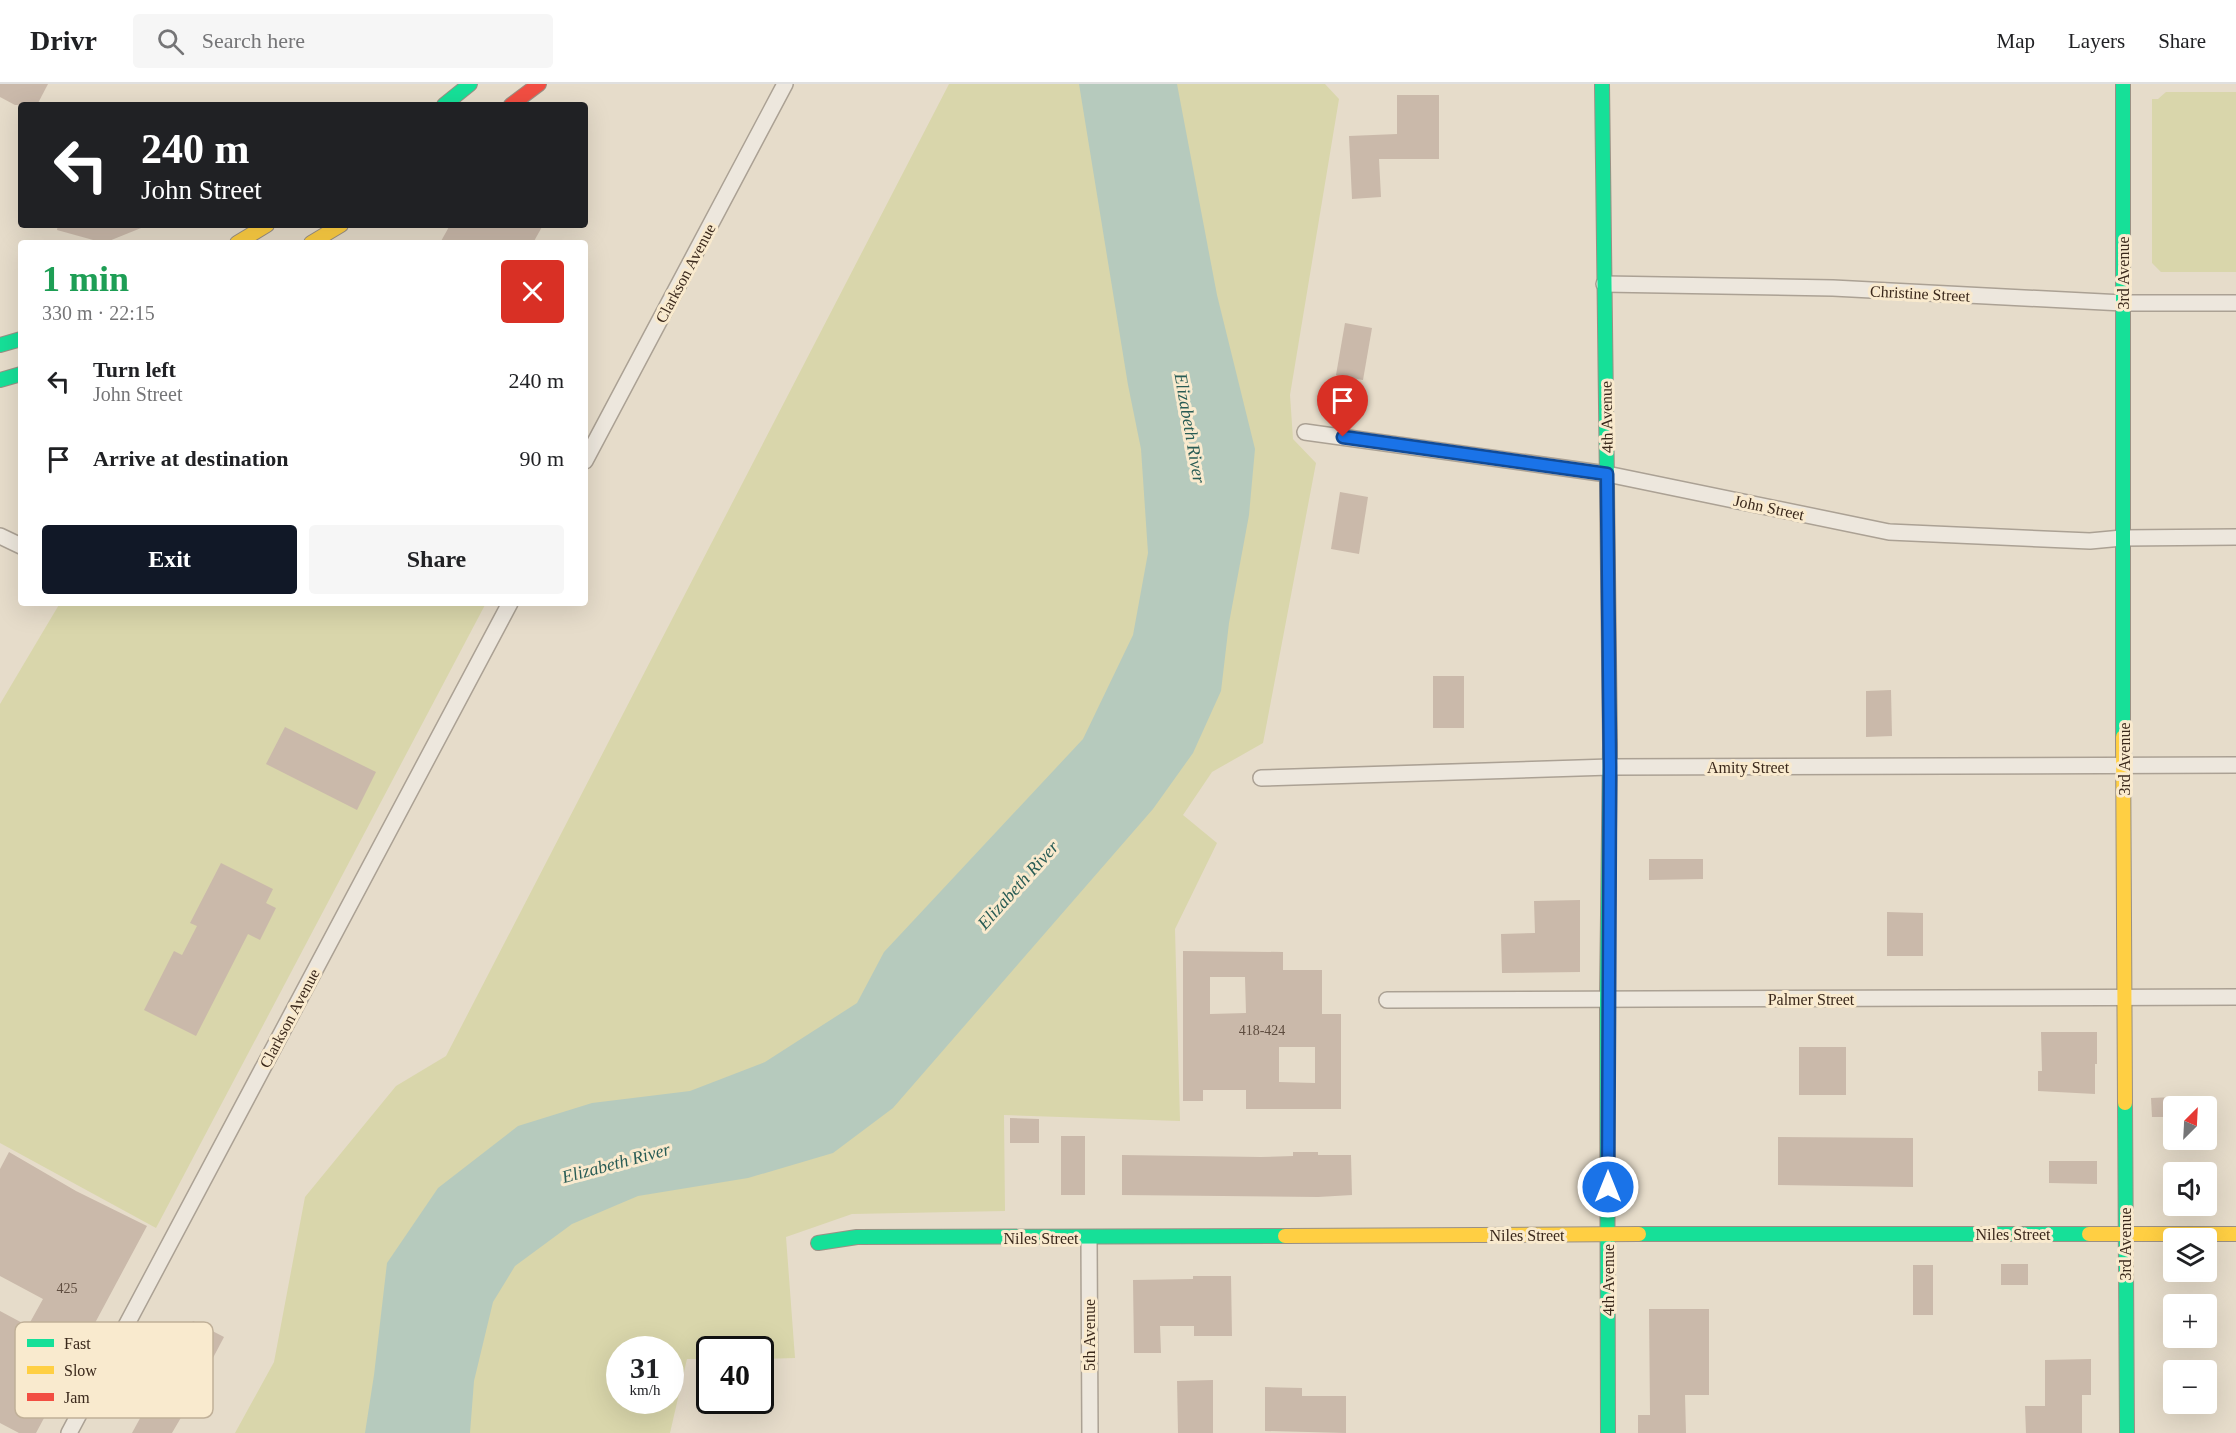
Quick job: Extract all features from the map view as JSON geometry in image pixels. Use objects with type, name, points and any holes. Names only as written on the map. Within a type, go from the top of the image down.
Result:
[{"type":"main road","points":[[445,102],[456,84]]},
{"type":"main road","points":[[447,102],[470,84]]},
{"type":"main road","points":[[515,102],[539,84]]},
{"type":"main road","name":"4th Avenue","points":[[1602,84],[1610,767],[1607,1000],[1608,1433]]},
{"type":"main road","name":"3rd Avenue","points":[[2123,84],[2122,538],[2127,1433]]},
{"type":"main road","points":[[242,240],[262,228]]},
{"type":"main road","points":[[316,240],[336,228]]},
{"type":"main road","points":[[0,345],[18,340]]},
{"type":"main road","points":[[0,381],[18,375]]},
{"type":"main road","name":"Niles Street","points":[[818,1243],[857,1237],[2236,1234]]},
{"type":"street","name":"Clarkson Avenue","points":[[588,451],[785,84]]},
{"type":"street","name":"Christine Street","points":[[1604,284],[1833,288],[2123,303],[2236,303]]},
{"type":"street","name":"John Street","points":[[1305,432],[1607,474],[1889,532],[2090,541],[2122,538],[2236,537]]},
{"type":"street","points":[[0,536],[18,545]]},
{"type":"street","name":"Clarkson Avenue","points":[[128,1322],[508,606]]},
{"type":"street","name":"Amity Street","points":[[1261,778],[1610,767],[2236,765]]},
{"type":"street","name":"Palmer Street","points":[[1387,1000],[2236,997]]},
{"type":"street","name":"5th Avenue","points":[[1089,1238],[1090,1433]]},
{"type":"street","name":"Clarkson Avenue","points":[[69,1433],[77,1418]]},
{"type":"shaded area","points":[[949,84],[1325,84],[1339,99],[1290,395],[1293,439],[1316,463],[1263,743],[1212,772],[1183,815],[1217,843],[1175,929],[1180,1121],[1004,1115],[1005,1211],[852,1214],[786,1237],[795,1358],[774,1359],[774,1336],[696,1336],[696,1359],[687,1359],[684,1372],[684,1336],[606,1336],[606,1414],[674,1414],[670,1433],[235,1433],[274,1362],[305,1197],[396,1086],[446,1056]]},
{"type":"shaded area","points":[[2166,92],[2236,92],[2236,272],[2161,272],[2152,263],[2152,99],[2158,99]]},
{"type":"shaded area","points":[[58,606],[484,606],[156,1228],[0,1143],[0,704]]},
{"type":"water","name":"Elizabeth River","points":[[1079,84],[1177,84],[1217,295],[1255,449],[1249,515],[1229,623],[1221,691],[1193,753],[1153,809],[893,1108],[833,1153],[748,1178],[638,1196],[572,1224],[515,1266],[493,1302],[474,1381],[470,1433],[365,1433],[387,1263],[438,1188],[518,1126],[592,1103],[690,1091],[765,1062],[857,1003],[884,952],[1083,739],[1133,635],[1148,553],[1141,449],[1128,385]]},
{"type":"building","points":[[0,84],[48,84],[39,102],[18,102],[18,105],[15,105],[0,97]]},
{"type":"building","points":[[1397,95],[1439,95],[1439,159],[1379,159],[1381,197],[1352,199],[1349,136],[1397,134]]},
{"type":"building","points":[[57,228],[141,228],[111,240],[93,240],[57,230]]},
{"type":"building","points":[[448,228],[541,228],[535,240],[442,240]]},
{"type":"building","points":[[1345,323],[1372,328],[1363,380],[1336,375]]},
{"type":"building","points":[[1340,492],[1368,497],[1359,554],[1331,549]]},
{"type":"building","points":[[1433,676],[1464,676],[1464,728],[1433,728]]},
{"type":"building","points":[[1891,690],[1892,736],[1866,737],[1866,691]]},
{"type":"building","points":[[285,727],[376,772],[357,810],[266,764]]},
{"type":"building","points":[[1649,859],[1703,859],[1703,879],[1649,880]]},
{"type":"building","points":[[221,863],[273,889],[266,903],[276,908],[260,940],[248,934],[196,1036],[144,1010],[174,951],[182,955],[197,926],[190,923]]},
{"type":"building","points":[[1580,900],[1580,972],[1502,973],[1501,934],[1535,933],[1534,901]]},
{"type":"building","points":[[1887,912],[1923,913],[1923,956],[1887,956]]},
{"type":"building","points":[[1183,951],[1283,952],[1283,970],[1322,970],[1322,1014],[1341,1014],[1341,1109],[1246,1109],[1246,1090],[1203,1090],[1203,1101],[1183,1101]],"holes":[[[1210,977],[1245,977],[1246,1013],[1210,1014]],[[1279,1047],[1315,1047],[1315,1083],[1279,1082]]]},
{"type":"building","points":[[2041,1032],[2097,1032],[2095,1094],[2038,1091],[2038,1071],[2042,1071]]},
{"type":"building","points":[[1799,1047],[1846,1047],[1846,1095],[1799,1095]]},
{"type":"building","points":[[2163,1097],[2163,1117],[2152,1117],[2151,1098]]},
{"type":"building","points":[[1010,1118],[1039,1119],[1039,1143],[1010,1143]]},
{"type":"building","points":[[1061,1136],[1085,1136],[1085,1195],[1061,1195]]},
{"type":"building","points":[[1778,1137],[1913,1138],[1913,1187],[1778,1185]]},
{"type":"building","points":[[9,1152],[76,1191],[147,1226],[96,1322],[30,1322],[43,1299],[0,1276],[0,1169]]},
{"type":"building","points":[[1293,1152],[1351,1155],[1352,1195],[1318,1197],[1122,1195],[1122,1155],[1261,1157],[1293,1156]]},
{"type":"building","points":[[2049,1161],[2097,1161],[2097,1184],[2049,1183]]},
{"type":"building","points":[[2001,1264],[2028,1264],[2028,1285],[2001,1285]]},
{"type":"building","points":[[1913,1265],[1933,1265],[1933,1315],[1913,1315]]},
{"type":"building","points":[[1193,1276],[1231,1276],[1232,1336],[1194,1336],[1194,1326],[1160,1326],[1161,1353],[1134,1353],[1133,1280],[1193,1279]]},
{"type":"building","points":[[1649,1309],[1709,1309],[1709,1395],[1685,1395],[1686,1433],[1638,1433],[1638,1415],[1650,1415]]},
{"type":"building","points":[[0,1311],[21,1322],[15,1322],[15,1418],[44,1418],[36,1433],[19,1433],[0,1423]]},
{"type":"building","points":[[213,1331],[224,1337],[213,1358]]},
{"type":"building","points":[[2091,1359],[2091,1395],[2082,1395],[2082,1433],[2026,1433],[2025,1406],[2045,1406],[2045,1360]]},
{"type":"building","points":[[1213,1380],[1213,1433],[1178,1433],[1177,1381]]},
{"type":"building","points":[[1265,1387],[1302,1388],[1302,1396],[1346,1396],[1346,1433],[1265,1431]]},
{"type":"building","points":[[140,1418],[181,1418],[172,1433],[132,1433]]},
{"type":"traffic: fast","points":[[448,102],[470,84]]},
{"type":"traffic: fast","points":[[1602,84],[1607,485]]},
{"type":"traffic: fast","points":[[2123,84],[2123,737]]},
{"type":"traffic: fast","points":[[0,345],[18,340]]},
{"type":"traffic: fast","points":[[0,380],[18,375]]},
{"type":"traffic: fast","points":[[1608,1433],[1607,1000],[1610,745]]},
{"type":"traffic: fast","points":[[2125,1103],[2127,1433]]},
{"type":"traffic: fast","points":[[1639,1234],[2089,1234]]},
{"type":"traffic: fast","points":[[818,1243],[857,1237],[1285,1236]]},
{"type":"traffic: slow","points":[[242,240],[262,228]]},
{"type":"traffic: slow","points":[[316,240],[336,228]]},
{"type":"traffic: slow","points":[[1607,485],[1610,745]]},
{"type":"traffic: slow","points":[[2123,737],[2125,1103]]},
{"type":"traffic: slow","points":[[1285,1236],[1639,1234]]},
{"type":"traffic: slow","points":[[2089,1234],[2236,1234]]},
{"type":"traffic: jam","points":[[515,102],[539,84]]},
{"type":"route","points":[[1343,437],[1607,474],[1610,767],[1607,1000],[1608,1187]]}]
